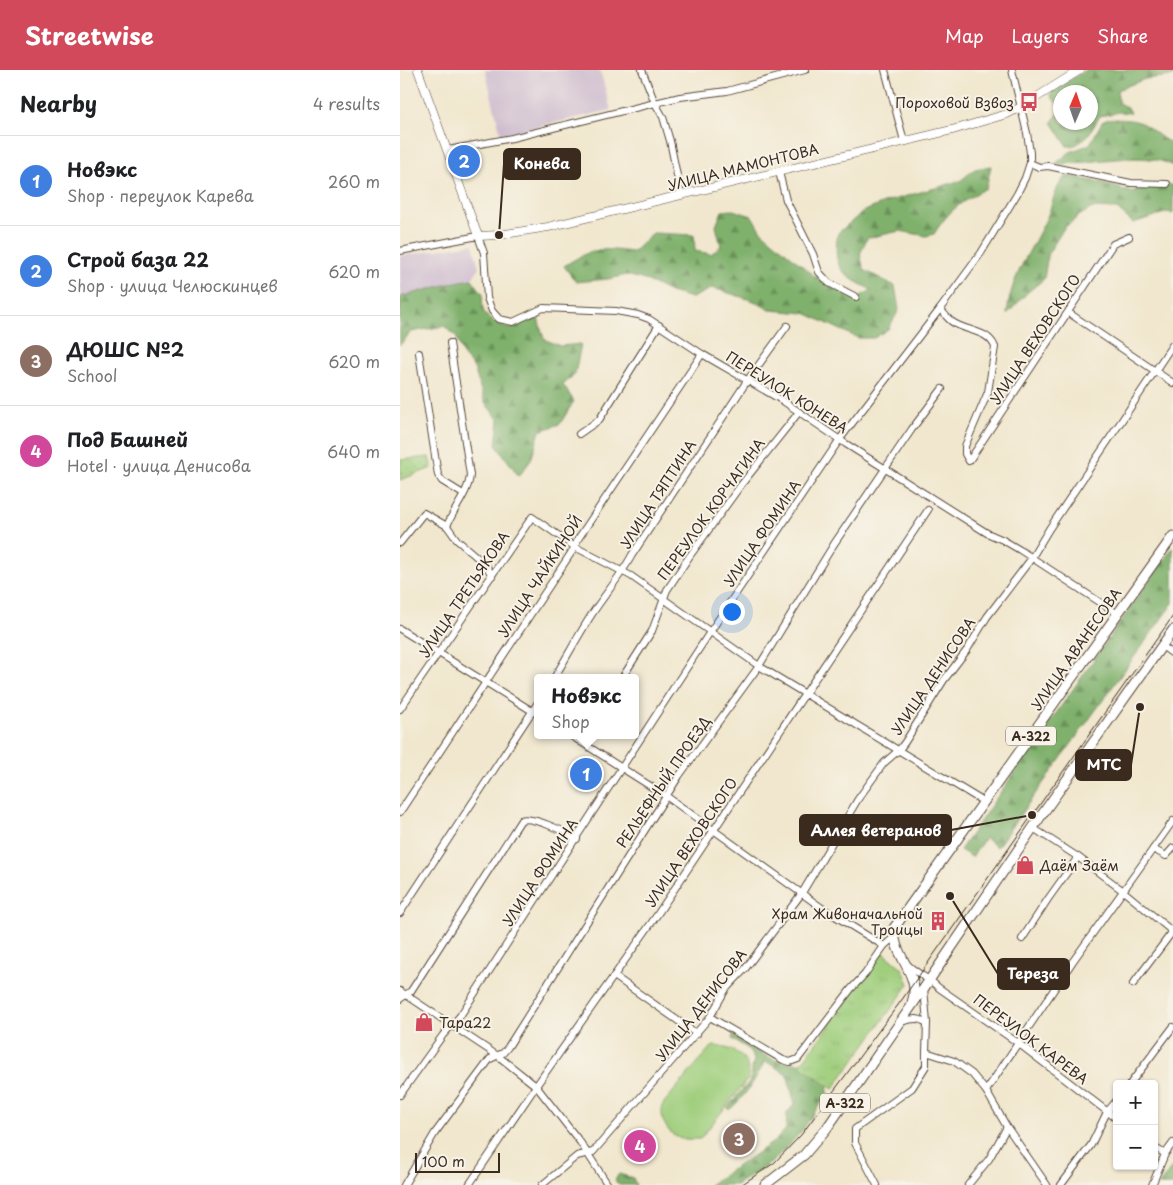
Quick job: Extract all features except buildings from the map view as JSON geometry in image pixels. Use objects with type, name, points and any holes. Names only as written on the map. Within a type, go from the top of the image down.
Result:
[{"type":"highway","name":"УЛИЦА АВАНЕСОВА","points":[[893,938],[894,928],[900,918],[1173,536]]},
{"type":"highway","name":"А-322","points":[[764,1185],[796,1162],[815,1143],[1173,630]]},
{"type":"highway","name":"А-322","points":[[893,938],[897,950],[911,973],[914,982],[914,998],[911,1008]]},
{"type":"main road","points":[[418,70],[478,236]]},
{"type":"main road","name":"УЛИЦА МАМОНТОВА","points":[[478,236],[499,235],[548,227],[987,120],[1021,107],[1080,70]]},
{"type":"street","points":[[642,70],[654,103],[663,117],[681,195]]},
{"type":"street","points":[[448,150],[512,138],[680,97],[727,91],[805,70]]},
{"type":"street","points":[[885,70],[904,141]]},
{"type":"street","points":[[1012,70],[1027,133],[1030,163],[1039,167],[1048,166],[1131,183],[1167,184]]},
{"type":"street","name":"УЛИЦА ФОМИНА","points":[[400,1095],[443,1035],[460,1016],[710,632],[840,440],[940,309],[992,237],[1018,194],[1026,178],[1030,163]]},
{"type":"street","points":[[779,172],[786,200],[813,254],[819,272],[829,283],[856,297]]},
{"type":"street","name":"УЛИЦА МАМОНТОВА","points":[[400,251],[478,236]]},
{"type":"street","name":"ПЕРЕУЛОК КОНЕВА","points":[[478,236],[484,254],[487,298],[492,311],[499,319],[513,322],[543,308],[572,308],[628,313],[638,315],[659,325],[987,533],[1020,550],[1031,559],[1118,614]]},
{"type":"street","name":"УЛИЦА ВЕХОВСКОГО","points":[[940,309],[952,321],[987,336],[995,347],[988,392],[966,446],[965,454],[969,461],[1113,244],[1128,237]]},
{"type":"street","points":[[1069,313],[1173,383]]},
{"type":"street","points":[[579,434],[599,420],[659,325]]},
{"type":"street","name":"УЛИЦА ТЯПТИНА","points":[[556,674],[592,614],[617,577],[623,572],[632,555],[747,381],[787,326]]},
{"type":"street","points":[[447,526],[470,480],[450,343]]},
{"type":"street","name":"УЛИЦА ДЕНИСОВА","points":[[542,1185],[577,1156],[587,1152],[594,1152],[710,1017],[726,989],[745,969],[802,893],[858,799],[884,763],[899,750],[944,680],[967,650],[987,617],[1031,559],[1048,530],[1173,344]]},
{"type":"street","points":[[419,353],[438,475],[442,481],[463,494]]},
{"type":"street","name":"УЛИЦА ЧАЙКИНОЙ","points":[[400,812],[575,547],[578,539],[702,354]]},
{"type":"street","name":"РЕЛЬЕФНЫЙ ПРОЕЗД","points":[[404,1185],[441,1126],[490,1059],[498,1056],[508,1047],[666,796],[695,752],[759,666],[834,544],[942,388]]},
{"type":"street","name":"ПЕРЕУЛОК КОРЧАГИНА","points":[[624,674],[652,630],[667,590],[741,485],[798,412]]},
{"type":"street","name":"УЛИЦА ВЕХОВСКОГО","points":[[469,1185],[715,830],[928,510]]},
{"type":"street","points":[[400,543],[424,513],[447,526],[457,540],[486,566],[492,576]]},
{"type":"street","name":"УЛИЦА ТРЕТЬЯКОВА","points":[[401,706],[439,654],[532,517],[575,547]]},
{"type":"street","points":[[575,547],[623,572],[759,666],[984,802]]},
{"type":"street","points":[[400,629],[534,712]]},
{"type":"street","points":[[1162,646],[1173,654]]},
{"type":"street","points":[[400,913],[534,714]]},
{"type":"street","points":[[580,739],[715,830],[822,908],[884,946]]},
{"type":"street","points":[[402,995],[411,991],[521,820],[526,819],[551,826],[577,839]]},
{"type":"street","points":[[986,1091],[1122,890],[1173,820]]},
{"type":"street","points":[[1033,828],[1078,857],[1173,932],[1133,984]]},
{"type":"street","points":[[1153,849],[1166,856],[1173,848]]},
{"type":"street","points":[[1022,939],[1078,857]]},
{"type":"street","points":[[710,1017],[784,1060],[790,1062],[798,1060],[851,989],[865,974],[884,946],[893,938]]},
{"type":"street","name":"ПЕРЕУЛОК КАРЕВА","points":[[903,960],[919,975],[930,979],[939,988],[1018,1043],[1113,1117]]},
{"type":"street","points":[[614,976],[696,1034]]},
{"type":"street","points":[[877,1185],[855,1143],[855,1128],[912,1088],[926,1066],[927,1023],[924,988]]},
{"type":"street","points":[[402,995],[498,1056],[536,1086],[587,1152],[608,1185]]},
{"type":"street","points":[[901,1022],[913,1018],[927,1023]]},
{"type":"street","points":[[1133,1080],[1173,1027]]},
{"type":"street","points":[[926,1052],[954,1061],[972,1074],[986,1091],[1007,1127],[1047,1185]]},
{"type":"street","points":[[1061,1185],[1091,1145],[1107,1112],[1113,1105]]},
{"type":"street","points":[[968,1185],[989,1158],[1007,1127]]},
{"type":"street","points":[[1152,1185],[1165,1154],[1173,1143]]},
{"type":"street","points":[[1158,1150],[1165,1154]]},
{"type":"shaded area","points":[[485,70],[600,70],[611,110],[501,135]]},
{"type":"shaded area","points":[[473,244],[479,268],[472,279],[400,297],[400,256]]},
{"type":"green space","points":[[1086,70],[1173,70],[1173,76],[1145,79],[1117,90],[1119,103],[1129,109],[1131,113],[1120,112],[1100,116],[1098,119],[1098,85],[1062,85]]},
{"type":"green space","points":[[1108,119],[1127,120],[1139,122],[1148,127],[1173,143],[1173,166],[1161,161],[1132,158],[1055,164],[1070,152],[1090,144],[1102,122]]},
{"type":"green space","points":[[1057,130],[1092,130],[1078,144],[1067,146]]},
{"type":"green space","points":[[991,166],[986,188],[956,207],[934,234],[926,236],[900,231],[867,238],[860,254],[864,270],[895,286],[899,310],[888,329],[874,338],[858,338],[805,313],[770,310],[754,301],[713,288],[692,298],[670,292],[648,281],[627,275],[576,282],[564,266],[583,255],[597,250],[633,252],[653,233],[694,235],[695,251],[711,254],[721,246],[716,226],[722,211],[733,210],[752,216],[760,230],[813,275],[855,299],[872,290],[853,280],[841,269],[836,255],[838,233],[864,211],[889,201],[960,181],[975,169]]},
{"type":"green space","points":[[1067,176],[1103,183],[1130,192],[1158,185],[1173,185],[1173,214],[1168,212],[1133,223],[1117,209],[1092,208],[1064,228],[1048,254],[1044,279],[1028,292],[1007,314],[1012,288],[1022,264],[1047,217],[1057,189]]},
{"type":"green space","points":[[472,279],[483,294],[483,308],[487,317],[491,320],[509,329],[517,326],[524,320],[538,318],[544,339],[560,346],[581,344],[575,374],[563,385],[574,401],[560,424],[540,431],[531,460],[519,476],[496,445],[499,420],[485,403],[474,368],[463,355],[456,336],[444,326],[411,332],[400,345],[400,297]]},
{"type":"green space","points":[[429,457],[432,468],[400,480],[400,460]]},
{"type":"green space","points":[[1173,547],[1173,603],[997,847],[985,838],[972,857],[960,850]]},
{"type":"green space","points":[[883,952],[902,968],[909,984],[833,1089],[800,1065]]},
{"type":"green space","points":[[733,1035],[775,1060],[806,1063],[827,1078],[828,1093],[800,1133],[772,1162],[736,1185],[709,1185],[775,1141],[786,1129],[787,1113],[795,1104],[787,1074],[765,1061],[745,1094],[729,1110],[727,1108],[750,1081],[754,1059],[747,1048],[732,1039]]},
{"type":"green space","points":[[714,1046],[734,1051],[740,1055],[747,1064],[748,1079],[700,1139],[681,1139],[672,1134],[662,1119],[663,1104],[709,1049]]},
{"type":"green space","points":[[1173,1166],[1173,1185],[1159,1185]]},
{"type":"green space","points":[[619,1174],[633,1178],[636,1185],[619,1185],[615,1180]]},
{"type":"tram line","points":[[741,1185],[774,1163],[801,1135],[901,1001],[1173,616]]},
{"type":"place","name":"Пороховой Взвоз","points":[[1029,102]]},
{"type":"place","name":"Строй база 22","points":[[464,161]]},
{"type":"place","name":"Конева","points":[[499,235]]},
{"type":"place","name":"МТС","points":[[1140,707]]},
{"type":"place","name":"Новэкс","points":[[586,774]]},
{"type":"place","name":"Аллея ветеранов","points":[[1032,815]]},
{"type":"place","name":"Даём Заём","points":[[1025,865]]},
{"type":"place","name":"Тереза","points":[[950,896]]},
{"type":"place","name":"Храм Живоначальной Троицы","points":[[938,921]]},
{"type":"place","name":"Тара22","points":[[424,1022]]},
{"type":"place","name":"ДЮШС №2","points":[[739,1139]]},
{"type":"place","name":"Под Башней","points":[[640,1146]]}]
